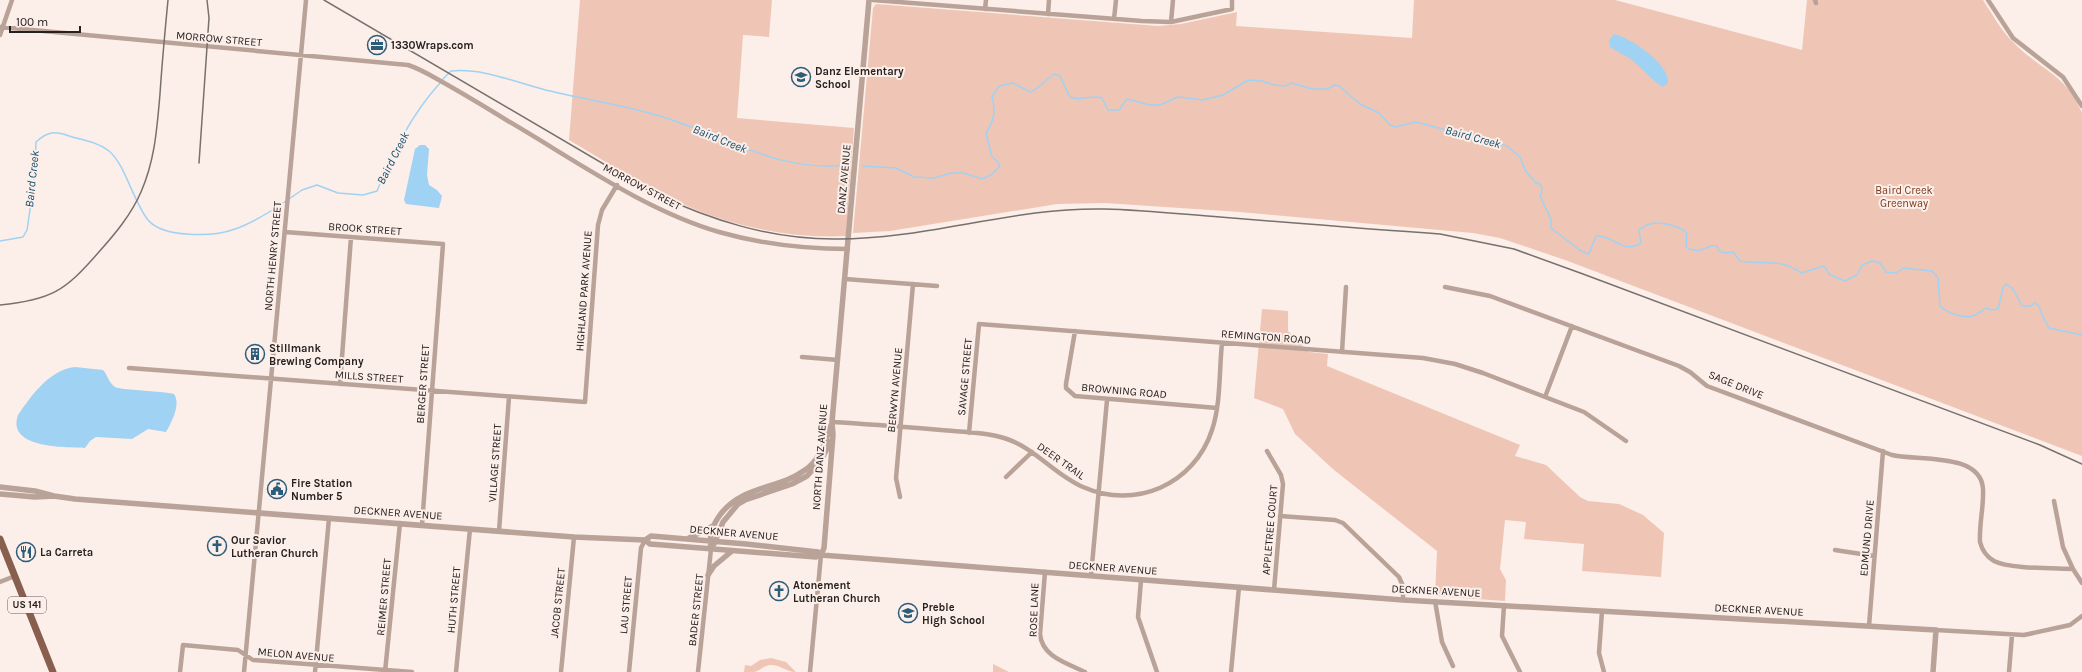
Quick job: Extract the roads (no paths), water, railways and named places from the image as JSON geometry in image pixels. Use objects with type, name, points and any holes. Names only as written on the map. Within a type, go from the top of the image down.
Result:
[{"type":"main road","name":"US 141","points":[[0,538],[54,672]]},
{"type":"street","points":[[0,34],[1,27],[12,0]]},
{"type":"street","name":"NORTH HENRY STREET","points":[[244,672],[306,0]]},
{"type":"street","name":"DANZ AVENUE","points":[[838,360],[869,0]]},
{"type":"street","points":[[873,0],[1114,19],[1172,22],[1232,9],[1232,0]]},
{"type":"street","points":[[985,9],[986,0]]},
{"type":"street","points":[[1048,14],[1050,0]]},
{"type":"street","points":[[1114,19],[1116,0]]},
{"type":"street","points":[[1172,22],[1173,0]]},
{"type":"street","points":[[1988,0],[2013,38],[2063,78],[2082,106]]},
{"type":"street","name":"MORROW STREET","points":[[1,27],[398,63],[415,67],[660,209],[718,232],[778,245],[821,249],[848,249]]},
{"type":"street","name":"HIGHLAND PARK AVENUE","points":[[585,402],[598,225],[602,210],[617,185]]},
{"type":"street","name":"BROOK STREET","points":[[285,232],[443,244]]},
{"type":"street","points":[[340,384],[351,238]]},
{"type":"street","name":"BERGER STREET","points":[[422,525],[443,244]]},
{"type":"street","points":[[845,279],[937,286]]},
{"type":"street","name":"BERWYN AVENUE","points":[[900,497],[896,481],[913,284]]},
{"type":"street","points":[[1342,352],[1346,287]]},
{"type":"street","name":"SAGE DRIVE","points":[[1445,287],[1485,295],[1572,326],[1679,366],[1690,372],[1707,386],[1900,457],[1934,458],[1966,466],[1978,474],[1984,490],[1980,536],[1982,546],[1986,554],[1995,562],[2005,564],[2073,569]]},
{"type":"street","name":"REMINGTON ROAD","points":[[979,324],[1423,358],[1455,364],[1584,412],[1626,441]]},
{"type":"street","name":"SAVAGE STREET","points":[[969,432],[979,324]]},
{"type":"street","points":[[1545,397],[1572,326]]},
{"type":"street","name":"BROWNING ROAD","points":[[1074,331],[1066,388],[1076,397],[1217,408]]},
{"type":"street","name":"DEER TRAIL","points":[[832,422],[969,432],[1007,439],[1032,452],[1072,482],[1098,493],[1120,496],[1140,495],[1159,489],[1178,478],[1192,465],[1203,450],[1213,429],[1217,408],[1222,343]]},
{"type":"street","points":[[802,357],[838,360]]},
{"type":"street","name":"NORTH DANZ AVENUE","points":[[821,555],[824,548],[833,435],[832,422],[838,360]]},
{"type":"street","name":"MILLS STREET","points":[[129,368],[585,402]]},
{"type":"street","name":"VILLAGE STREET","points":[[499,531],[509,397]]},
{"type":"street","points":[[1091,576],[1107,400]]},
{"type":"street","points":[[684,539],[696,535],[713,525],[727,507],[739,497],[758,488],[788,479],[806,470],[823,448],[832,422]]},
{"type":"street","points":[[711,549],[713,541],[723,522],[738,504],[754,496],[800,480],[814,470],[826,454],[833,435]]},
{"type":"street","name":"APPLETREE COURT","points":[[1267,451],[1283,480],[1274,590]]},
{"type":"street","name":"EDMUND DRIVE","points":[[1869,626],[1883,451]]},
{"type":"street","points":[[1006,477],[1032,452]]},
{"type":"street","name":"DECKNER AVENUE","points":[[0,487],[35,491],[54,496]]},
{"type":"street","name":"DECKNER AVENUE","points":[[0,494],[35,497],[54,496],[574,537],[645,540],[651,536],[818,552],[821,555]]},
{"type":"street","points":[[2054,501],[2060,537],[2073,569],[2082,583]]},
{"type":"street","points":[[1280,516],[1335,520],[1348,526],[1399,577],[1403,586],[1403,600]]},
{"type":"street","points":[[315,672],[329,518]]},
{"type":"street","name":"REIMER STREET","points":[[386,671],[400,523]]},
{"type":"street","points":[[713,525],[713,541]]},
{"type":"street","name":"HUTH STREET","points":[[456,672],[470,529]]},
{"type":"street","name":"JACOB STREET","points":[[561,672],[574,537]]},
{"type":"street","name":"DECKNER AVENUE","points":[[645,540],[650,544],[732,551],[816,557],[821,555],[1403,600],[2012,635],[2024,635],[2070,625],[2082,616]]},
{"type":"street","name":"LAU STREET","points":[[629,672],[641,548],[645,540]]},
{"type":"street","name":"BADER STREET","points":[[698,672],[711,549]]},
{"type":"street","points":[[1835,550],[1874,556]]},
{"type":"street","points":[[708,575],[714,566],[732,551]]},
{"type":"street","points":[[810,672],[821,555]]},
{"type":"street","name":"ROSE LANE","points":[[1045,572],[1040,634],[1042,644],[1050,654],[1085,672]]},
{"type":"street","points":[[0,582],[15,576]]},
{"type":"street","points":[[1141,580],[1138,617],[1157,672]]},
{"type":"street","points":[[1231,672],[1239,588]]},
{"type":"street","points":[[1435,602],[1442,642],[1453,666]]},
{"type":"street","points":[[1504,605],[1502,636],[1520,672]]},
{"type":"street","points":[[1602,611],[1599,653],[1604,672]]},
{"type":"street","points":[[1933,672],[1936,630]]},
{"type":"street","points":[[2008,672],[2012,635]]},
{"type":"street","name":"MELON AVENUE","points":[[180,672],[182,645],[238,650],[253,660],[412,672]]},
{"type":"water","points":[[1614,34],[1621,36],[1639,46],[1656,60],[1663,68],[1667,76],[1668,83],[1663,87],[1632,60],[1610,47],[1609,40]]},
{"type":"water","points":[[420,145],[425,145],[429,149],[427,175],[429,185],[437,190],[442,196],[439,208],[406,204],[404,200],[415,149]]},
{"type":"water","points":[[75,367],[103,370],[111,383],[118,388],[174,394],[177,403],[176,408],[166,432],[148,429],[132,439],[96,437],[90,441],[85,448],[52,446],[29,440],[21,434],[17,426],[18,415],[29,399],[49,378],[66,369]]},
{"type":"waterway","name":"Baird Creek","points":[[442,80],[451,71],[474,71],[486,73],[558,93],[653,114],[777,159],[799,164],[822,166],[846,165]]},
{"type":"waterway","name":"Baird Creek","points":[[863,166],[896,168],[914,177],[934,178],[951,173],[964,173],[982,179],[991,175],[1000,166],[992,157],[986,133],[994,116],[992,97],[999,86],[1013,83],[1030,92],[1054,74],[1060,76],[1070,97],[1078,99],[1094,97],[1102,98],[1108,110],[1119,110],[1127,99],[1150,105],[1160,105],[1178,97],[1203,100],[1223,95],[1248,80],[1262,81],[1274,85],[1285,86],[1292,83],[1312,89],[1327,89],[1335,85],[1339,86],[1360,104],[1379,113],[1390,125],[1395,127],[1416,122],[1507,146],[1520,157],[1525,170],[1535,182],[1541,185],[1542,190],[1540,196],[1551,219],[1551,228],[1581,251],[1589,254],[1596,236],[1608,238],[1623,246],[1629,247],[1641,243],[1639,230],[1644,226],[1654,223],[1664,224],[1684,230],[1687,233],[1686,247],[1691,249],[1700,250],[1717,246],[1719,251],[1725,253],[1733,252],[1740,261],[1787,265],[1801,273],[1824,266],[1830,275],[1845,281],[1857,275],[1862,265],[1872,261],[1880,263],[1886,272],[1896,273],[1903,268],[1932,271],[1938,278],[1940,306],[1952,313],[1967,317],[1986,308],[1992,310],[1998,309],[2003,288],[2006,284],[2013,289],[2022,306],[2030,306],[2035,303],[2039,306],[2049,328],[2082,335]]},
{"type":"waterway","name":"Baird Creek","points":[[289,199],[302,190],[317,185],[338,193],[363,195],[377,191],[404,134],[420,108],[440,83]]},
{"type":"waterway","name":"Baird Creek","points":[[0,241],[23,237],[27,230],[34,183],[36,142],[44,136],[52,133],[60,133],[100,145],[109,151],[120,165],[148,220],[155,226],[165,230],[189,234],[215,234],[226,232],[242,227],[286,201]]},
{"type":"railway","points":[[0,305],[32,300],[45,296],[66,285],[86,266],[110,239],[122,224],[137,200],[146,180],[155,144],[168,0]]},
{"type":"railway","points":[[199,163],[209,18],[207,0]]},
{"type":"railway","points":[[324,0],[653,193],[697,212],[763,232],[810,238],[868,238],[1036,213],[1104,209],[1162,212],[1440,234],[1514,249],[2040,445],[2082,464]]},
{"type":"place","name":"1330Wraps.com","points":[[377,45]]},
{"type":"place","name":"Danz Elementary School","points":[[801,77]]},
{"type":"place","name":"Stillmank Brewing Company","points":[[255,354]]},
{"type":"place","name":"Fire Station Number 5","points":[[277,489]]},
{"type":"place","name":"Our Savior Lutheran Church","points":[[217,546]]},
{"type":"place","name":"La Carreta","points":[[26,552]]},
{"type":"place","name":"Atonement Lutheran Church","points":[[779,591]]},
{"type":"place","name":"Preble High School","points":[[908,613]]},
{"type":"park label","name":"Baird Creek Greenway","points":[[1904,196]]}]
